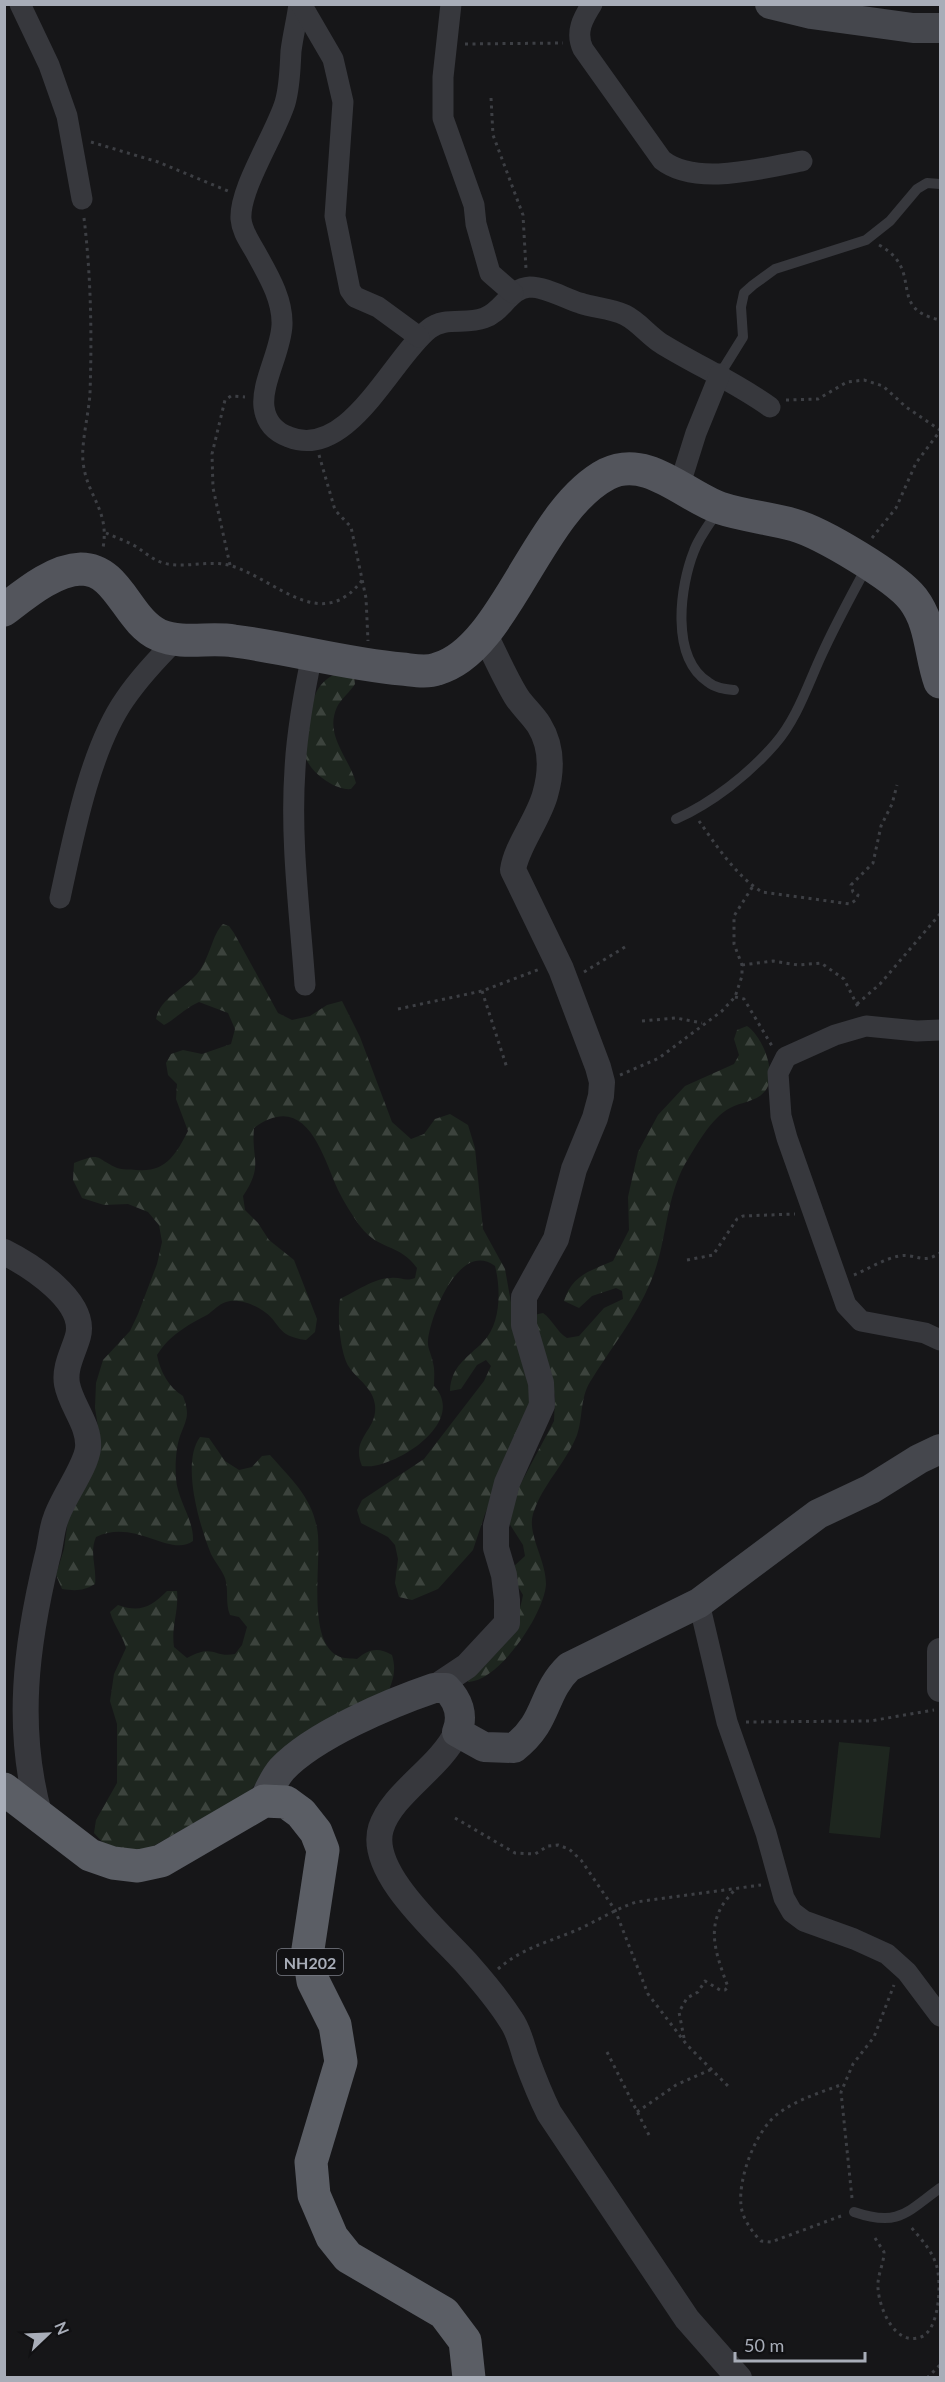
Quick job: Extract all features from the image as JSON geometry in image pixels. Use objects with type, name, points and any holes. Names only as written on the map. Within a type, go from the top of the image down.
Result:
[{"type":"highway","points":[[4,1789],[90,1855],[113,1863],[138,1866],[160,1861],[264,1801]]},
{"type":"highway","name":"NH202","points":[[264,1801],[286,1802],[301,1813],[316,1832],[323,1850],[308,1949],[313,1981],[335,2025],[341,2062],[311,2162],[314,2195],[332,2237],[348,2257],[444,2313],[465,2341],[469,2378]]},
{"type":"main road","points":[[770,4],[811,14],[913,28],[940,28]]},
{"type":"main road","points":[[4,610],[44,582],[79,569],[96,571],[108,580],[139,618],[156,634],[176,640],[232,640],[400,669],[435,670],[468,651],[485,635],[559,520],[594,481],[612,472],[632,468],[655,474],[719,508],[794,525],[820,536],[861,561],[912,598],[928,628],[940,682]]},
{"type":"main road","points":[[264,1801],[270,1786],[283,1768],[309,1748],[348,1724],[434,1688],[446,1688],[454,1696],[460,1709],[460,1723],[457,1732],[483,1747],[514,1748],[530,1735],[540,1720],[554,1682],[569,1667],[699,1603],[818,1514],[871,1489],[919,1459],[940,1449]]},
{"type":"street","points":[[20,4],[59,92],[71,137],[82,199]]},
{"type":"street","points":[[300,4],[286,101],[244,200],[241,218],[245,234],[276,293],[282,315],[282,336],[264,402],[266,416],[276,431],[291,439],[308,441],[343,426],[383,386],[419,337],[432,326],[447,321],[486,318],[498,311],[518,290],[534,287],[580,303],[622,314],[637,322],[647,334],[664,345],[720,374],[764,403]]},
{"type":"street","points":[[300,4],[333,59],[343,102],[335,216],[350,291],[355,297],[393,316],[419,337]]},
{"type":"street","points":[[451,4],[442,95],[443,118],[474,205],[476,224],[490,273],[518,290]]},
{"type":"street","points":[[592,4],[580,26],[580,43],[662,160],[672,168],[688,172],[721,174],[801,161]]},
{"type":"street","points":[[679,487],[696,433],[720,374]]},
{"type":"street","points":[[434,1688],[467,1666],[507,1623],[507,1600],[504,1575],[496,1548],[496,1526],[507,1483],[542,1405],[541,1383],[524,1325],[524,1297],[556,1239],[574,1169],[595,1118],[602,1082],[562,970],[513,870],[514,862],[544,798],[550,777],[550,754],[538,723],[518,699],[485,635]]},
{"type":"street","points":[[60,898],[86,790],[105,739],[124,700],[153,663],[176,640]]},
{"type":"street","points":[[304,985],[294,817],[295,771],[300,715],[312,655]]},
{"type":"street","points":[[940,1030],[917,1031],[866,1026],[793,1052],[781,1062],[778,1073],[781,1116],[836,1283],[846,1305],[861,1321],[925,1333],[940,1340]]},
{"type":"street","points":[[4,1252],[47,1279],[65,1297],[76,1314],[79,1333],[69,1362],[66,1381],[72,1402],[84,1423],[88,1447],[55,1520],[28,1648],[26,1755],[40,1817]]},
{"type":"street","points":[[699,1603],[727,1722],[766,1833],[778,1882],[792,1912],[804,1921],[887,1954],[902,1967],[940,2016]]},
{"type":"street","points":[[940,1651],[940,1689]]},
{"type":"street","points":[[457,1732],[441,1758],[391,1811],[381,1828],[380,1847],[395,1882],[482,1982],[513,2022],[538,2092],[549,2113],[687,2319],[739,2378]]},
{"type":"lane","points":[[720,374],[742,337],[741,307],[744,293],[775,269],[866,240],[890,221],[917,189],[927,183],[940,184]]},
{"type":"lane","points":[[719,508],[694,549],[684,582],[680,610],[687,653],[699,675],[708,683],[734,690]]},
{"type":"lane","points":[[676,819],[693,812],[732,783],[775,743],[803,698],[861,561]]},
{"type":"lane","points":[[854,2212],[881,2219],[901,2216],[940,2188]]},
{"type":"path","points":[[446,44],[580,43]]},
{"type":"path","points":[[491,98],[493,135],[523,215],[527,260],[518,290]]},
{"type":"path","points":[[71,137],[158,162],[234,193],[244,200]]},
{"type":"path","points":[[82,199],[90,281],[89,410],[83,461],[90,489],[105,522],[106,533],[96,571]]},
{"type":"path","points":[[866,240],[891,252],[902,266],[907,279],[907,294],[913,307],[922,316],[940,320]]},
{"type":"path","points":[[764,403],[819,399],[848,382],[864,380],[883,387],[906,407],[940,430],[910,472],[905,492],[861,561]]},
{"type":"path","points":[[230,565],[216,514],[212,454],[225,400],[238,395],[264,402]]},
{"type":"path","points":[[315,439],[335,510],[351,527],[363,579],[368,617],[368,664]]},
{"type":"path","points":[[106,533],[164,563],[187,566],[230,565],[251,573],[289,596],[310,602],[330,603],[344,598],[354,591],[363,579]]},
{"type":"path","points":[[693,812],[711,839],[753,886],[771,894],[850,904],[856,900],[858,895],[853,892],[851,885],[873,863],[881,826],[892,804],[897,785]]},
{"type":"path","points":[[602,1082],[658,1058],[722,1011],[735,997],[742,976],[742,965],[734,944],[734,916],[753,886]]},
{"type":"path","points":[[857,1004],[880,984],[940,914]]},
{"type":"path","points":[[398,1009],[482,991],[562,970],[595,967],[625,947]]},
{"type":"path","points":[[742,965],[773,962],[798,965],[821,963],[844,978],[866,1026]]},
{"type":"path","points":[[482,991],[507,1068]]},
{"type":"path","points":[[735,997],[744,999],[749,1005],[781,1062]]},
{"type":"path","points":[[642,1022],[676,1018],[703,1023]]},
{"type":"path","points":[[687,1260],[713,1255],[736,1219],[743,1216],[782,1215],[812,1210]]},
{"type":"path","points":[[836,1283],[896,1257],[906,1255],[921,1260],[940,1253]]},
{"type":"path","points":[[727,1722],[870,1721],[940,1708]]},
{"type":"path","points":[[455,1818],[515,1853],[535,1854],[548,1846],[558,1845],[569,1849],[581,1860],[615,1910],[648,1994],[687,2045],[728,2086]]},
{"type":"path","points":[[482,1982],[520,1952],[571,1932],[636,1902],[778,1882]]},
{"type":"path","points":[[687,2045],[679,2023],[679,2012],[687,1998],[698,1992],[705,1981],[720,1990],[725,1990],[728,1986],[714,1940],[715,1920],[721,1904],[737,1888]]},
{"type":"path","points":[[843,2084],[792,2105],[777,2114],[754,2143],[740,2191],[741,2208],[755,2235],[761,2241],[771,2242],[854,2212],[841,2102],[843,2084],[853,2064],[874,2037],[902,1967]]},
{"type":"path","points":[[607,2052],[649,2135]]},
{"type":"path","points":[[637,2112],[676,2085],[712,2069]]},
{"type":"path","points":[[875,2238],[884,2252],[878,2289],[888,2322],[898,2332],[909,2338],[922,2337],[931,2329],[939,2308],[937,2267],[930,2249],[901,2216]]},
{"type":"path","points":[[927,2378],[940,2366]]},
{"type":"green space","points":[[340,672],[354,677],[355,684],[337,707],[334,718],[335,737],[356,783],[351,789],[344,789],[322,778],[309,765],[304,751],[315,694],[324,681]]},
{"type":"green space","points":[[223,924],[229,926],[234,933],[278,1013],[292,1020],[310,1016],[327,1005],[342,1001],[360,1037],[392,1122],[411,1139],[424,1134],[435,1119],[450,1114],[468,1125],[475,1148],[483,1229],[505,1269],[517,1336],[532,1393],[533,1407],[485,1514],[473,1550],[438,1589],[412,1600],[399,1597],[395,1583],[398,1559],[395,1545],[388,1537],[361,1523],[357,1510],[362,1500],[424,1459],[484,1381],[491,1366],[486,1360],[477,1365],[461,1389],[450,1391],[453,1375],[489,1335],[493,1326],[499,1295],[495,1266],[482,1261],[470,1263],[459,1271],[441,1298],[435,1314],[428,1343],[434,1366],[434,1386],[442,1400],[442,1415],[434,1429],[407,1453],[375,1466],[362,1466],[359,1448],[373,1421],[375,1405],[368,1389],[349,1367],[343,1353],[340,1334],[340,1299],[378,1280],[415,1278],[417,1268],[403,1254],[375,1240],[360,1226],[340,1195],[310,1131],[299,1121],[287,1117],[272,1118],[254,1128],[255,1169],[243,1196],[245,1210],[258,1223],[269,1240],[294,1260],[317,1319],[315,1332],[306,1340],[296,1338],[284,1332],[262,1310],[250,1304],[235,1301],[221,1304],[173,1336],[157,1355],[166,1379],[183,1396],[187,1412],[176,1457],[176,1473],[179,1494],[191,1525],[193,1541],[184,1545],[174,1545],[138,1534],[110,1532],[96,1537],[94,1543],[95,1584],[79,1590],[62,1589],[56,1575],[64,1549],[69,1512],[99,1433],[95,1408],[96,1383],[103,1360],[130,1331],[157,1264],[162,1242],[159,1225],[148,1212],[128,1204],[104,1205],[82,1198],[73,1180],[74,1163],[94,1157],[119,1169],[146,1170],[162,1165],[179,1147],[188,1131],[176,1099],[177,1084],[168,1075],[166,1063],[171,1054],[183,1050],[202,1054],[231,1044],[235,1029],[228,1013],[199,1002],[164,1025],[156,1019],[162,1005],[197,974]]},
{"type":"green space","points":[[747,1026],[758,1037],[766,1053],[770,1071],[768,1086],[761,1095],[730,1108],[716,1118],[685,1164],[678,1178],[656,1267],[645,1295],[587,1388],[577,1435],[542,1493],[533,1514],[532,1530],[546,1584],[538,1611],[519,1643],[506,1658],[480,1679],[468,1682],[468,1676],[503,1640],[520,1609],[523,1595],[513,1578],[512,1568],[525,1556],[523,1545],[509,1523],[519,1487],[554,1421],[555,1396],[534,1315],[543,1313],[567,1338],[579,1336],[604,1308],[623,1299],[622,1291],[616,1288],[592,1296],[579,1308],[564,1301],[572,1285],[583,1275],[613,1261],[629,1230],[628,1197],[638,1152],[658,1115],[685,1086],[734,1064],[739,1055],[734,1039],[737,1030]]},
{"type":"green space","points":[[200,1437],[209,1438],[225,1461],[239,1470],[252,1467],[262,1456],[270,1455],[293,1480],[310,1506],[317,1528],[318,1616],[328,1647],[342,1658],[357,1659],[374,1650],[387,1652],[392,1655],[394,1673],[389,1690],[263,1775],[249,1792],[141,1853],[106,1846],[94,1833],[96,1820],[117,1783],[117,1724],[110,1701],[114,1674],[126,1648],[110,1612],[118,1605],[133,1608],[145,1607],[167,1591],[177,1591],[174,1647],[187,1658],[208,1651],[235,1654],[242,1645],[247,1627],[239,1617],[230,1615],[225,1578],[211,1554],[197,1511],[192,1462]]},
{"type":"green space","points":[[839,1742],[890,1747],[880,1838],[829,1833]]}]
